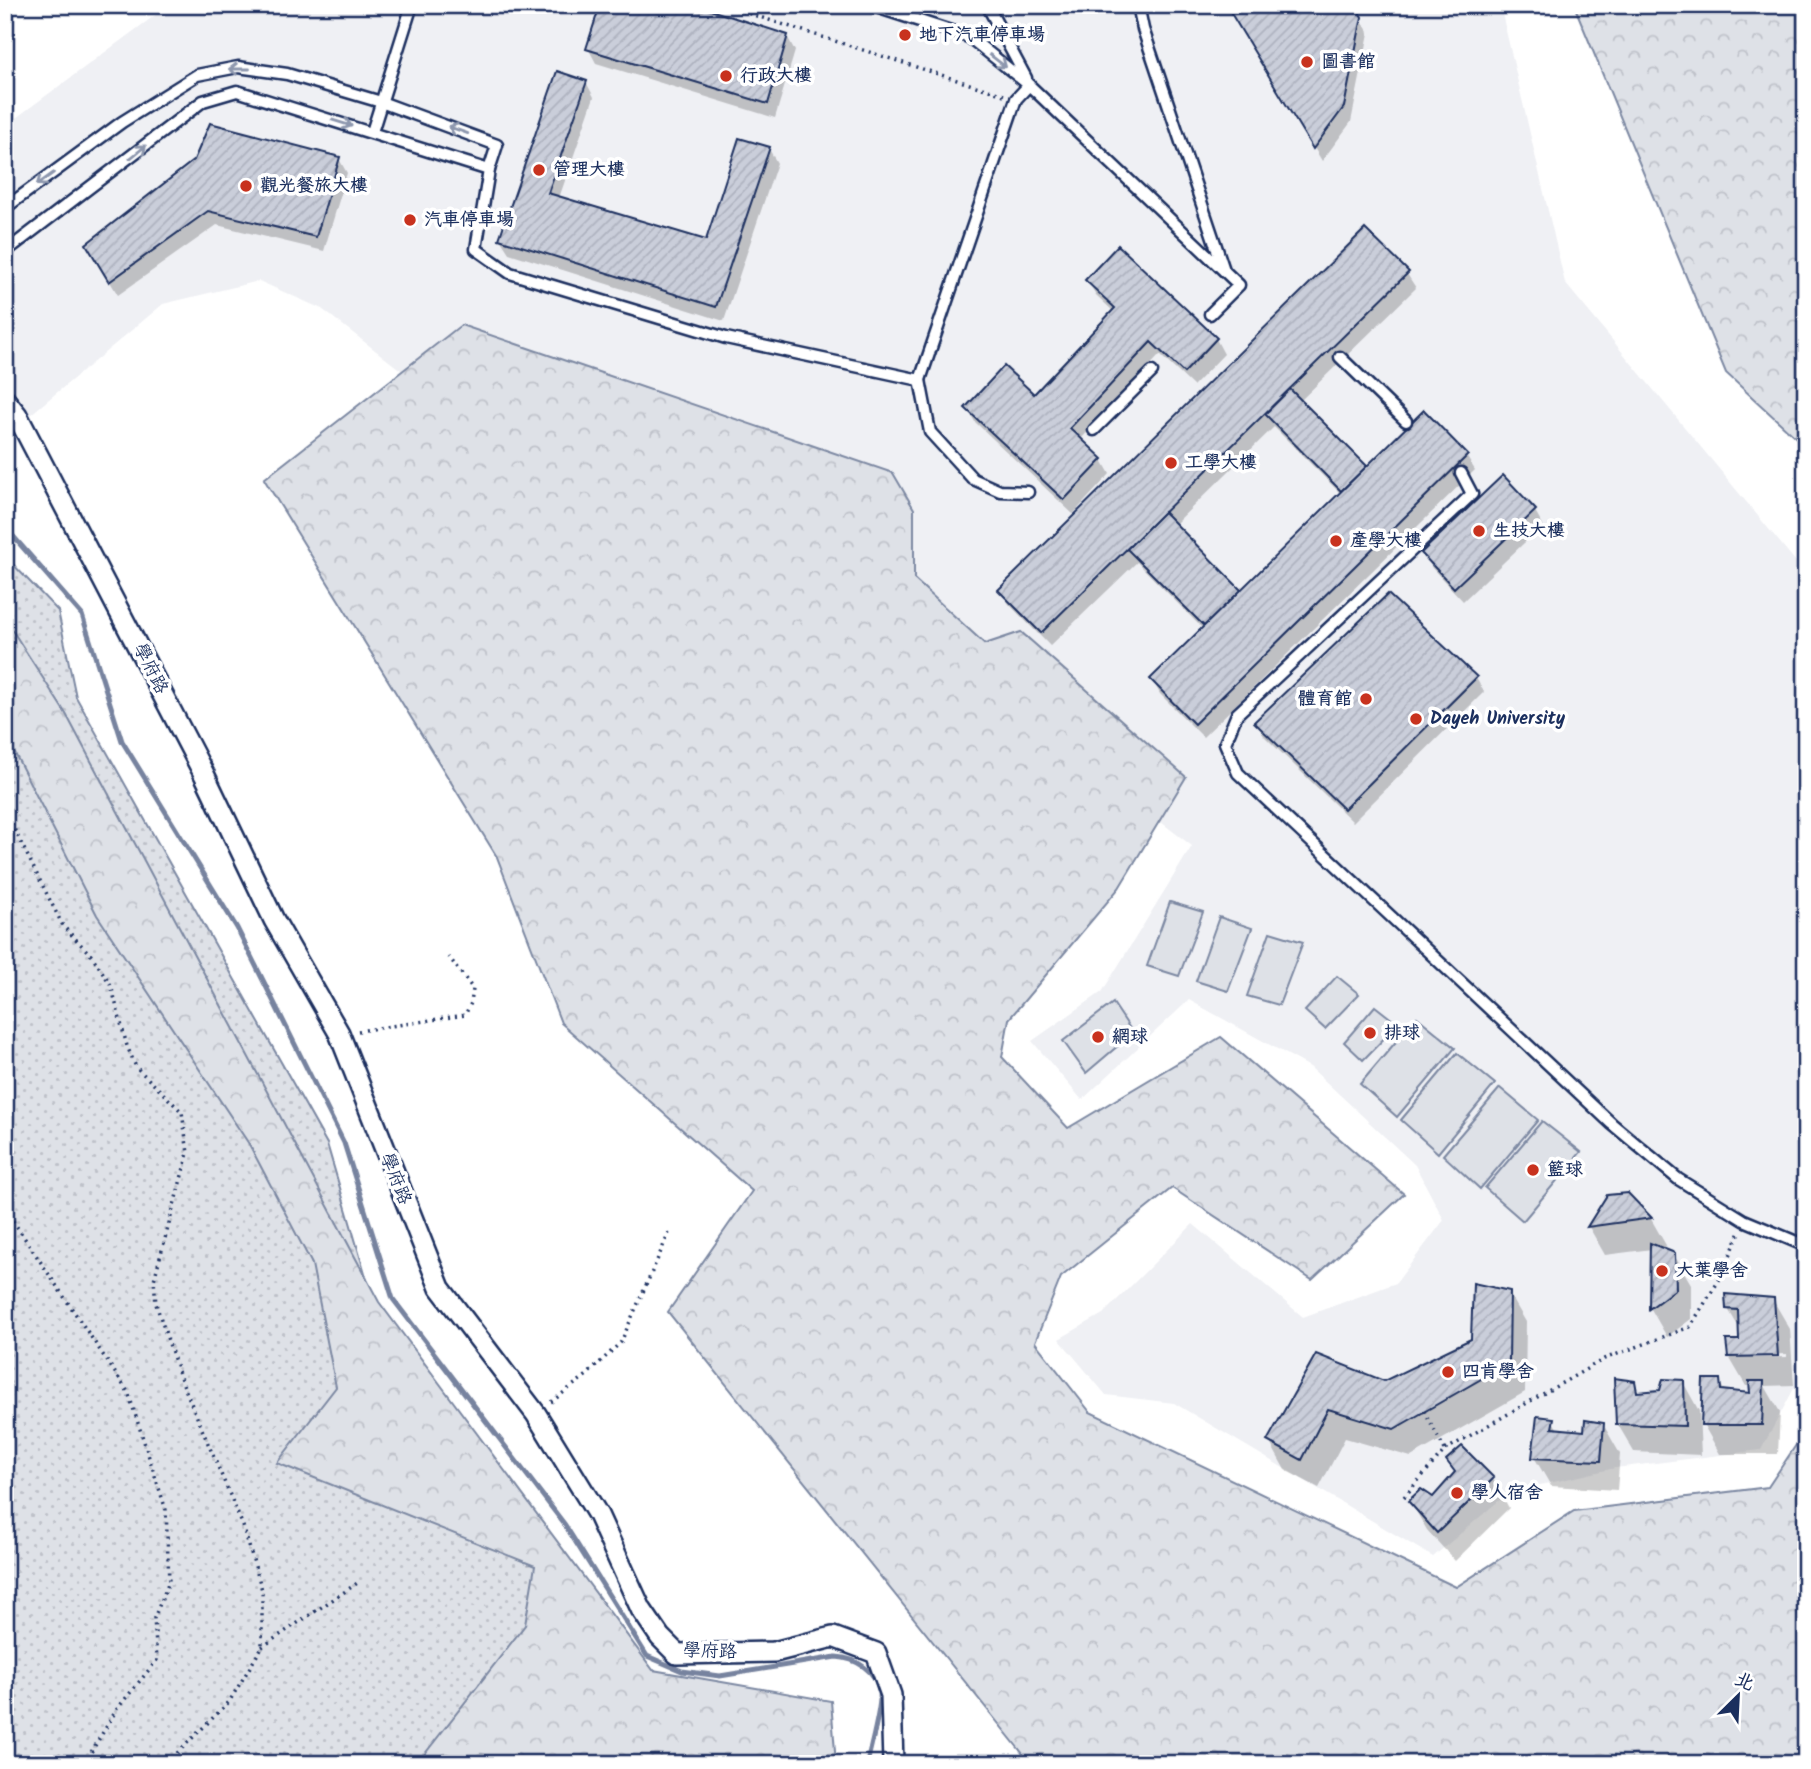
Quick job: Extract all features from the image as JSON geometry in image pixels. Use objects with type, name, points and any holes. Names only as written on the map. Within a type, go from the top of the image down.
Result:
[{"type":"street","name":"學府路","points":[[5,400],[17,415],[78,527],[274,919],[339,1033],[440,1288],[536,1414],[598,1515],[641,1609],[660,1637],[677,1654],[774,1652],[833,1637],[876,1653],[891,1695],[892,1764]]},
{"type":"lane","points":[[372,131],[412,5]]},
{"type":"lane","points":[[870,5],[969,37],[1029,85],[1239,285],[1210,314]]},
{"type":"lane","points":[[987,5],[1029,85]]},
{"type":"lane","points":[[1138,5],[1143,29],[1225,274]]},
{"type":"lane","points":[[5,208],[122,122],[197,75],[239,67],[287,74],[381,102],[497,145],[489,170],[476,248],[510,273],[726,338],[920,380]]},
{"type":"lane","points":[[1028,492],[1000,491],[973,480],[930,432],[920,380],[1016,99],[1029,85]]},
{"type":"lane","points":[[5,252],[203,101],[237,91],[372,131],[489,170]]},
{"type":"lane","points":[[1340,357],[1406,421]]},
{"type":"lane","points":[[1094,430],[1152,372]]},
{"type":"lane","points":[[1461,473],[1472,494],[1237,713],[1225,743],[1238,773],[1612,1124],[1678,1180],[1744,1220],[1803,1242]]},
{"type":"path","points":[[722,5],[1016,99]]},
{"type":"path","points":[[5,811],[63,926],[92,956],[111,985],[127,1046],[136,1067],[182,1112],[188,1153],[154,1280],[156,1304],[180,1377],[243,1526],[262,1590],[262,1647]]},
{"type":"path","points":[[339,1033],[465,1015],[471,1003],[473,989],[449,957]]},
{"type":"path","points":[[5,1209],[128,1392],[166,1510],[169,1582],[154,1618],[157,1660],[117,1709],[84,1764]]},
{"type":"path","points":[[1404,1497],[1445,1450],[1604,1359],[1690,1328],[1721,1277],[1744,1220]]},
{"type":"path","points":[[536,1414],[587,1375],[621,1342],[669,1233]]},
{"type":"path","points":[[1424,1411],[1445,1450]]},
{"type":"path","points":[[166,1764],[229,1702],[262,1647],[359,1582]]},
{"type":"shaded area","name":"Dayeh University","points":[[169,5],[1500,5],[1565,283],[1806,574],[1806,1366],[1761,1450],[1615,1468],[1509,1492],[1433,1557],[1174,1403],[1106,1395],[1059,1339],[1103,1314],[1193,1224],[1303,1317],[1396,1283],[1444,1220],[1415,1165],[1310,1067],[1189,1000],[1082,1100],[1032,1041],[1102,992],[1192,846],[862,592],[491,440],[322,309],[259,281],[163,304],[30,415],[5,381],[5,126]]},
{"type":"green space","points":[[1574,5],[1806,5],[1806,447],[1726,373]]},
{"type":"green space","points":[[461,325],[893,473],[914,509],[914,579],[985,644],[1021,632],[1186,777],[1119,888],[1009,1019],[1002,1057],[1068,1128],[1221,1037],[1404,1194],[1312,1280],[1172,1188],[1061,1277],[1035,1342],[1090,1412],[1456,1587],[1574,1511],[1768,1487],[1806,1430],[1806,1764],[1031,1764],[668,1312],[752,1191],[561,1023],[497,857],[264,479]]},
{"type":"green space","points":[[5,556],[58,611],[76,697],[327,1144],[372,1297],[654,1677],[576,1764],[5,1764]]},
{"type":"green space","points":[[5,619],[66,714],[379,1302],[653,1670],[831,1701],[836,1764],[417,1764],[525,1625],[535,1566],[277,1463],[336,1387],[312,1264],[249,1144],[97,915],[5,734]]},
{"type":"green space","points":[[1170,902],[1203,912],[1179,976],[1147,966]]},
{"type":"green space","points":[[1219,917],[1252,928],[1228,991],[1196,981]]},
{"type":"green space","points":[[1270,932],[1303,942],[1279,1005],[1247,996]]},
{"type":"green space","name":"排球","points":[[1337,976],[1359,994],[1325,1029],[1305,1011]]},
{"type":"green space","name":"網球","points":[[1113,1003],[1133,1033],[1086,1073],[1063,1041]]},
{"type":"green space","name":"排球","points":[[1375,1006],[1398,1024],[1363,1060],[1344,1042]]},
{"type":"green space","points":[[1417,1017],[1455,1048],[1397,1117],[1360,1084]]},
{"type":"green space","points":[[1457,1053],[1495,1084],[1438,1153],[1401,1120]]},
{"type":"green space","name":"籃球","points":[[1500,1088],[1538,1120],[1480,1189],[1443,1155]]},
{"type":"green space","name":"籃球","points":[[1542,1121],[1581,1152],[1523,1221],[1485,1188]]},
{"type":"building","name":"行政大樓","points":[[600,5],[695,5],[788,35],[768,104],[586,49]]},
{"type":"building","name":"圖書館","points":[[1226,5],[1355,5],[1362,17],[1344,107],[1313,149]]},
{"type":"building","name":"管理大樓","points":[[557,71],[587,81],[548,193],[706,240],[739,138],[770,147],[716,307],[499,239]]},
{"type":"building","name":"觀光餐旅大樓","points":[[210,123],[340,157],[316,237],[208,211],[109,282],[86,244],[194,160]]},
{"type":"building","name":"工學大樓","points":[[1365,229],[1409,272],[1041,633],[998,590]]},
{"type":"building","points":[[1118,245],[1217,338],[1184,373],[1151,342],[1070,428],[1103,459],[1064,500],[965,408],[1004,366],[1034,394],[1115,308],[1085,280]]},
{"type":"building","points":[[1290,389],[1367,466],[1341,491],[1265,414]]},
{"type":"building","name":"產學大樓","points":[[1424,410],[1468,455],[1194,724],[1150,679]]},
{"type":"building","name":"生技大樓","points":[[1503,475],[1536,510],[1454,588],[1421,553]]},
{"type":"building","points":[[1164,512],[1241,590],[1204,626],[1127,549]]},
{"type":"building","name":"體育館","points":[[1388,594],[1477,677],[1344,809],[1254,722]]},
{"type":"building","name":"大葉學舍","points":[[1628,1193],[1652,1218],[1587,1227],[1607,1195]]},
{"type":"building","name":"大葉學舍","points":[[1650,1243],[1675,1253],[1676,1289],[1649,1309]]},
{"type":"building","name":"四肯學舍","points":[[1473,1283],[1510,1291],[1509,1363],[1394,1429],[1328,1409],[1302,1460],[1267,1441],[1316,1354],[1384,1381],[1471,1339]]},
{"type":"building","points":[[1725,1294],[1774,1298],[1778,1356],[1728,1357],[1726,1340],[1739,1340],[1738,1310],[1726,1309]]},
{"type":"building","points":[[1614,1378],[1635,1381],[1637,1392],[1660,1390],[1663,1379],[1684,1380],[1685,1426],[1616,1424]]},
{"type":"building","points":[[1703,1379],[1720,1379],[1721,1390],[1750,1393],[1749,1381],[1764,1381],[1762,1425],[1701,1425]]},
{"type":"building","name":"學人宿舍","points":[[1537,1416],[1554,1418],[1552,1428],[1584,1431],[1585,1420],[1604,1423],[1601,1461],[1532,1458]]},
{"type":"building","name":"學人宿舍","points":[[1462,1446],[1494,1478],[1437,1533],[1408,1501],[1421,1489],[1433,1497],[1455,1472],[1446,1460]]},
{"type":"waterway","points":[[5,527],[82,615],[122,741],[237,928],[344,1143],[393,1299],[565,1525],[647,1656],[682,1671],[720,1676],[836,1657],[858,1663],[875,1678],[880,1693],[878,1717],[867,1764]]},
{"type":"place","name":"地下汽車停車場","points":[[905,35]]},
{"type":"place","name":"圖書館","points":[[1307,62]]},
{"type":"place","name":"行政大樓","points":[[726,76]]},
{"type":"place","name":"管理大樓","points":[[539,170]]},
{"type":"place","name":"觀光餐旅大樓","points":[[246,186]]},
{"type":"place","name":"汽車停車場","points":[[410,220]]},
{"type":"place","name":"工學大樓","points":[[1171,463]]},
{"type":"place","name":"生技大樓","points":[[1479,531]]},
{"type":"place","name":"產學大樓","points":[[1336,541]]},
{"type":"place","name":"體育館","points":[[1366,699]]},
{"type":"place","name":"Dayeh University","points":[[1416,719]]},
{"type":"place","name":"排球","points":[[1370,1033]]},
{"type":"place","name":"網球","points":[[1098,1037]]},
{"type":"place","name":"籃球","points":[[1533,1170]]},
{"type":"place","name":"大葉學舍","points":[[1662,1271]]},
{"type":"place","name":"四肯學舍","points":[[1448,1372]]},
{"type":"place","name":"學人宿舍","points":[[1457,1493]]}]
